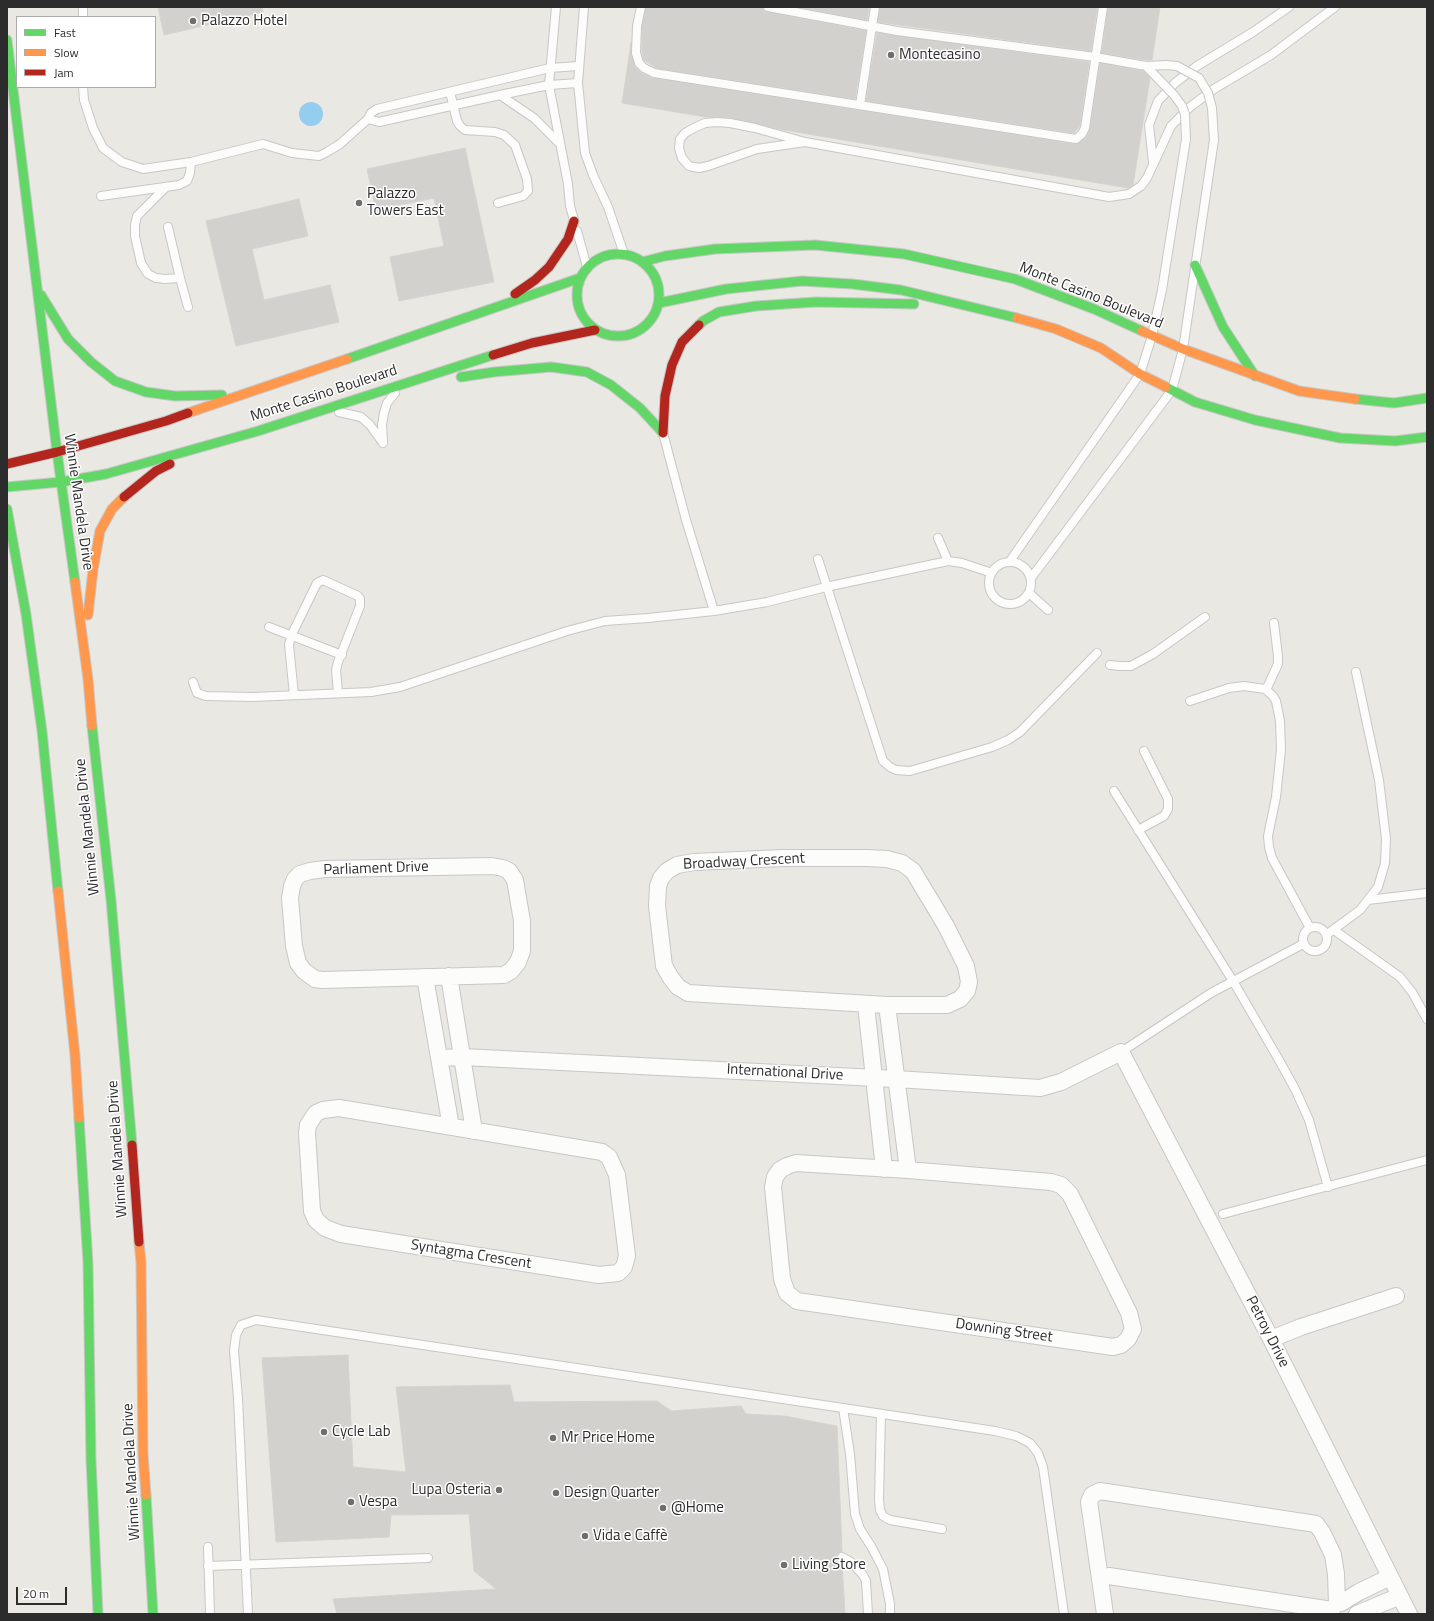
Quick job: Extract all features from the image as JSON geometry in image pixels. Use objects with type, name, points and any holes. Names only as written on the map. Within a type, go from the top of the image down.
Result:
[{"type":"street","name":"Winnie Mandela Drive","points":[[7,40],[57,452],[88,679],[124,1048],[141,1262],[143,1454],[153,1614]]},
{"type":"street","points":[[480,314],[535,280],[559,253],[568,239],[574,221]]},
{"type":"street","name":"Monte Casino Boulevard","points":[[642,262],[665,256],[715,249],[815,245],[904,254],[1014,279],[1094,309],[1183,349],[1299,391],[1394,403],[1427,398]]},
{"type":"street","points":[[624,254],[637,258],[648,266],[658,284],[659,303],[654,315],[646,325],[636,332],[622,336],[608,336],[595,330],[583,318],[577,302],[576,290],[580,278],[587,267],[604,256],[624,254]]},
{"type":"street","points":[[1195,265],[1223,327],[1255,376]]},
{"type":"street","name":"Monte Casino Boulevard","points":[[7,464],[166,422],[239,395],[480,314],[580,278]]},
{"type":"street","points":[[659,303],[726,289],[802,281],[852,284],[901,290],[1010,316],[1056,329],[1102,348],[1140,374],[1195,402],[1255,420],[1340,438],[1395,441],[1427,437]]},
{"type":"street","points":[[36,284],[46,305],[68,339],[91,362],[115,381],[146,392],[175,396],[239,395]]},
{"type":"street","points":[[663,433],[665,396],[672,365],[682,342],[703,321],[719,312],[756,306],[816,302],[964,305]]},
{"type":"street","name":"Monte Casino Boulevard","points":[[7,487],[61,482],[106,474],[321,411],[532,343],[595,330]]},
{"type":"street","points":[[402,384],[451,379],[494,372],[551,367],[587,372],[611,385],[640,408],[663,433]]},
{"type":"street","points":[[88,679],[88,616],[93,570],[100,531],[112,509],[130,491],[156,470],[218,442]]},
{"type":"street","points":[[7,509],[26,614],[42,731],[75,1055],[88,1263],[91,1460],[98,1614]]},
{"type":"street","points":[[11,587],[26,614]]},
{"type":"street","name":"Broadway Crescent","points":[[783,858],[866,858],[902,863],[913,871],[946,926],[966,966],[969,982],[967,991],[960,999],[947,1005],[887,1006],[688,993],[678,987],[664,966],[658,906],[658,886],[661,878],[667,871],[677,865],[694,862],[783,858]]},
{"type":"street","name":"Parliament Drive","points":[[492,866],[509,871],[515,880],[522,921],[522,951],[518,962],[511,971],[504,975],[449,976],[315,979],[304,971],[298,963],[290,898],[295,879],[300,874],[325,869],[492,866]]},
{"type":"street","points":[[449,976],[474,1131]]},
{"type":"street","points":[[425,977],[451,1127]]},
{"type":"street","points":[[866,1005],[884,1169]]},
{"type":"street","points":[[887,1006],[908,1170]]},
{"type":"street","name":"International Drive","points":[[440,1058],[463,1057],[896,1079],[1040,1088],[1061,1082],[1121,1052]]},
{"type":"street","name":"Petroy Drive","points":[[1121,1052],[1271,1339],[1409,1614]]},
{"type":"street","name":"Syntagma Crescent","points":[[339,1108],[474,1131],[590,1149],[602,1152],[609,1157],[617,1175],[627,1256],[624,1267],[618,1273],[599,1275],[341,1234],[325,1228],[316,1220],[312,1211],[307,1133],[308,1125],[316,1113],[323,1110],[339,1108]]},
{"type":"street","name":"Downing Street","points":[[796,1163],[908,1170],[1051,1182],[1061,1186],[1070,1194],[1130,1313],[1132,1329],[1128,1339],[1121,1345],[1113,1347],[797,1301],[791,1298],[787,1293],[782,1279],[773,1187],[775,1177],[780,1170],[796,1163]]},
{"type":"street","points":[[1271,1339],[1301,1327],[1396,1296]]},
{"type":"street","points":[[1105,1614],[1089,1502],[1092,1495],[1100,1491],[1316,1524],[1322,1532],[1333,1555],[1336,1574],[1338,1609]]},
{"type":"street","points":[[1100,1578],[1109,1576],[1338,1609],[1359,1592],[1390,1577]]},
{"type":"street","points":[[1357,1614],[1400,1596]]},
{"type":"lane","points":[[556,7],[549,85],[568,184],[570,206],[587,267]]},
{"type":"lane","points":[[584,7],[578,66],[578,83],[586,153],[593,175],[608,207],[624,254]]},
{"type":"lane","points":[[641,7],[637,26],[636,53],[639,63],[644,68],[654,73],[1076,139],[1082,134],[1085,128],[1102,7]]},
{"type":"lane","points":[[768,7],[872,26],[1146,66],[1177,66],[1200,78],[1208,93],[1212,108],[1214,140],[1183,349],[1172,390],[1031,578]]},
{"type":"lane","points":[[860,105],[876,7]]},
{"type":"lane","points":[[1153,163],[1149,125],[1158,101],[1175,83],[1197,66],[1253,32],[1289,7]]},
{"type":"lane","points":[[805,142],[757,149],[716,164],[699,168],[689,166],[682,158],[679,148],[680,139],[685,133],[705,124],[717,122],[755,128],[805,142],[1109,197],[1129,194],[1141,186],[1147,178],[1171,126],[1190,108],[1214,89],[1271,55],[1335,7]]},
{"type":"lane","points":[[84,88],[84,100],[92,128],[103,148],[111,156],[122,162],[143,169],[191,162],[263,144],[292,153],[319,156],[340,144],[377,109],[550,68],[578,66]]},
{"type":"lane","points":[[1010,562],[1140,374],[1152,336],[1162,290],[1186,139],[1185,114],[1182,106],[1174,94],[1146,66]]},
{"type":"lane","points":[[368,119],[379,122],[500,94],[549,85],[578,83]]},
{"type":"lane","points":[[450,92],[457,121],[460,126],[465,130],[495,132],[504,135],[515,145],[527,179],[528,191],[523,196],[498,204]]},
{"type":"lane","points":[[500,94],[534,118],[560,144]]},
{"type":"lane","points":[[100,196],[180,185],[187,180],[190,173],[191,162]]},
{"type":"lane","points":[[166,187],[137,216],[134,225],[135,236],[141,263],[148,274],[165,280],[180,278]]},
{"type":"lane","points":[[168,227],[188,307]]},
{"type":"lane","points":[[321,411],[340,412],[361,417],[370,425],[383,443],[382,425],[387,403],[402,384]]},
{"type":"lane","points":[[663,433],[686,520],[714,611]]},
{"type":"lane","points":[[938,538],[948,561]]},
{"type":"lane","points":[[818,559],[883,761],[896,770],[910,771],[992,747],[1008,740],[1020,732],[1097,653]]},
{"type":"lane","points":[[193,682],[198,693],[206,696],[253,697],[371,692],[400,688],[567,631],[605,621],[714,611],[767,602],[826,586],[948,561],[962,563],[992,573]]},
{"type":"lane","points":[[1010,562],[1023,566],[1031,578],[1029,593],[1018,602],[1011,604],[997,599],[992,594],[990,587],[989,580],[992,573],[996,567],[1002,563],[1010,562]]},
{"type":"lane","points":[[294,695],[289,645],[291,636],[317,583],[323,580],[358,596],[360,599],[360,606],[336,670],[338,693]]},
{"type":"lane","points":[[1029,593],[1048,610]]},
{"type":"lane","points":[[1110,665],[1131,666],[1153,654],[1205,617]]},
{"type":"lane","points":[[1266,690],[1278,664],[1274,623]]},
{"type":"lane","points":[[269,627],[342,655]]},
{"type":"lane","points":[[1326,935],[1360,910],[1378,887],[1385,863],[1386,839],[1379,780],[1356,672]]},
{"type":"lane","points":[[1190,701],[1229,688],[1244,686],[1266,690],[1276,701],[1280,721],[1281,750],[1276,797],[1268,836],[1269,847],[1272,858],[1310,928]]},
{"type":"lane","points":[[1138,830],[1164,816],[1168,809],[1168,799],[1144,751]]},
{"type":"lane","points":[[1114,791],[1234,981],[1295,1089],[1309,1120],[1328,1187]]},
{"type":"lane","points":[[1368,900],[1427,893]]},
{"type":"lane","points":[[1316,927],[1322,930],[1326,935],[1327,941],[1320,951],[1307,949],[1303,944],[1302,938],[1305,932],[1310,928],[1316,927]]},
{"type":"lane","points":[[1334,930],[1400,977],[1412,992],[1427,1019]]},
{"type":"lane","points":[[1121,1052],[1211,992],[1303,944]]},
{"type":"lane","points":[[1223,1214],[1427,1160]]},
{"type":"lane","points":[[248,1614],[238,1391],[234,1351],[236,1335],[241,1325],[256,1320],[995,1431],[1016,1436],[1030,1443],[1038,1453],[1043,1467],[1064,1614]]},
{"type":"lane","points":[[843,1408],[850,1454],[854,1514],[860,1530],[871,1546],[883,1569],[890,1604],[890,1614]]},
{"type":"lane","points":[[881,1414],[879,1500],[880,1510],[883,1516],[890,1520],[942,1529]]},
{"type":"lane","points":[[208,1547],[210,1614]]},
{"type":"lane","points":[[842,1557],[851,1562],[866,1581],[868,1614]]},
{"type":"lane","points":[[208,1566],[428,1558]]},
{"type":"water","points":[[311,102],[319,106],[323,114],[319,122],[311,126],[303,122],[299,114],[303,106]]},
{"type":"building","name":"Palazzo Hotel","points":[[158,7],[262,7],[263,12],[164,35]]},
{"type":"building","points":[[646,7],[763,7],[764,11],[767,12],[866,31],[855,99],[656,68],[644,60],[642,52],[642,27]]},
{"type":"building","points":[[798,7],[869,7],[867,20]]},
{"type":"building","points":[[880,7],[1097,7],[1091,51],[878,22]]},
{"type":"building","points":[[1108,7],[1160,7],[1152,60],[1102,53]]},
{"type":"building","points":[[877,33],[1089,62],[1080,126],[1074,133],[866,101]]},
{"type":"building","points":[[631,43],[631,54],[635,67],[641,73],[653,78],[1075,144],[1086,138],[1090,129],[1100,63],[1143,71],[1150,78],[1133,185],[1128,188],[784,130],[731,118],[706,117],[622,103]]},
{"type":"building","points":[[465,148],[494,282],[399,301],[390,257],[444,246],[434,198],[376,210],[367,169]]},
{"type":"building","points":[[299,199],[308,236],[252,249],[264,300],[330,285],[339,322],[236,346],[206,221]]},
{"type":"building","name":"Design Quarter","points":[[348,1355],[353,1467],[406,1472],[396,1387],[510,1385],[514,1402],[657,1401],[671,1411],[741,1406],[746,1414],[784,1416],[837,1426],[842,1552],[837,1554],[837,1557],[842,1563],[845,1614],[337,1614],[333,1599],[496,1589],[474,1571],[469,1514],[391,1515],[389,1537],[276,1542],[262,1358]]},
{"type":"traffic: fast","points":[[7,40],[57,452],[75,582]]},
{"type":"traffic: fast","points":[[642,262],[665,256],[715,249],[815,245],[904,254],[1015,279],[1094,309],[1142,331]]},
{"type":"traffic: fast","points":[[618,254],[634,257],[647,266],[656,279],[659,295],[656,311],[647,324],[634,333],[618,336],[602,333],[589,324],[580,311],[577,295],[580,279],[589,266],[602,257],[618,254]]},
{"type":"traffic: fast","points":[[1195,265],[1223,327],[1255,376]]},
{"type":"traffic: fast","points":[[347,359],[580,278]]},
{"type":"traffic: fast","points":[[659,303],[726,289],[802,281],[852,284],[901,290],[1017,318]]},
{"type":"traffic: fast","points":[[41,295],[68,339],[91,362],[115,381],[146,392],[175,396],[222,395]]},
{"type":"traffic: fast","points":[[699,325],[719,312],[756,306],[816,302],[914,304]]},
{"type":"traffic: fast","points":[[7,487],[61,482],[106,474],[258,431],[493,355]]},
{"type":"traffic: fast","points":[[461,377],[494,372],[551,367],[587,372],[611,385],[640,408],[663,433]]},
{"type":"traffic: fast","points":[[1166,387],[1195,402],[1255,420],[1340,438],[1395,441],[1427,437]]},
{"type":"traffic: fast","points":[[1355,399],[1394,403],[1427,398]]},
{"type":"traffic: fast","points":[[7,509],[26,614],[42,731],[58,891]]},
{"type":"traffic: fast","points":[[92,726],[111,900],[132,1145]]},
{"type":"traffic: fast","points":[[79,1118],[88,1263],[91,1460],[98,1614]]},
{"type":"traffic: fast","points":[[146,1495],[153,1614]]},
{"type":"traffic: slow","points":[[1017,318],[1056,329],[1101,348],[1140,374],[1166,387]]},
{"type":"traffic: slow","points":[[1142,331],[1183,349],[1299,391],[1355,399]]},
{"type":"traffic: slow","points":[[188,413],[347,359]]},
{"type":"traffic: slow","points":[[88,615],[93,570],[100,531],[112,509],[124,497]]},
{"type":"traffic: slow","points":[[75,582],[88,679],[92,726]]},
{"type":"traffic: slow","points":[[58,891],[75,1055],[79,1118]]},
{"type":"traffic: slow","points":[[139,1242],[141,1262],[143,1454],[146,1495]]},
{"type":"traffic: jam","points":[[515,294],[535,280],[549,267],[568,239],[574,221]]},
{"type":"traffic: jam","points":[[663,433],[665,396],[672,365],[682,342],[699,325]]},
{"type":"traffic: jam","points":[[493,355],[532,343],[595,330]]},
{"type":"traffic: jam","points":[[7,464],[57,452],[166,421],[188,413]]},
{"type":"traffic: jam","points":[[124,497],[156,471],[170,464]]},
{"type":"traffic: jam","points":[[132,1145],[139,1242]]},
{"type":"place","name":"Palazzo Hotel","points":[[193,21]]},
{"type":"place","name":"Montecasino","points":[[891,55]]},
{"type":"place","name":"Palazzo Towers East","points":[[359,203]]},
{"type":"place","name":"Cycle Lab","points":[[324,1432]]},
{"type":"place","name":"Mr Price Home","points":[[553,1438]]},
{"type":"place","name":"Lupa Osteria","points":[[499,1490]]},
{"type":"place","name":"Design Quarter","points":[[556,1493]]},
{"type":"place","name":"Vespa","points":[[351,1502]]},
{"type":"place","name":"@Home","points":[[663,1508]]},
{"type":"place","name":"Vida e Caffè","points":[[585,1536]]},
{"type":"place","name":"Living Store","points":[[784,1565]]}]
